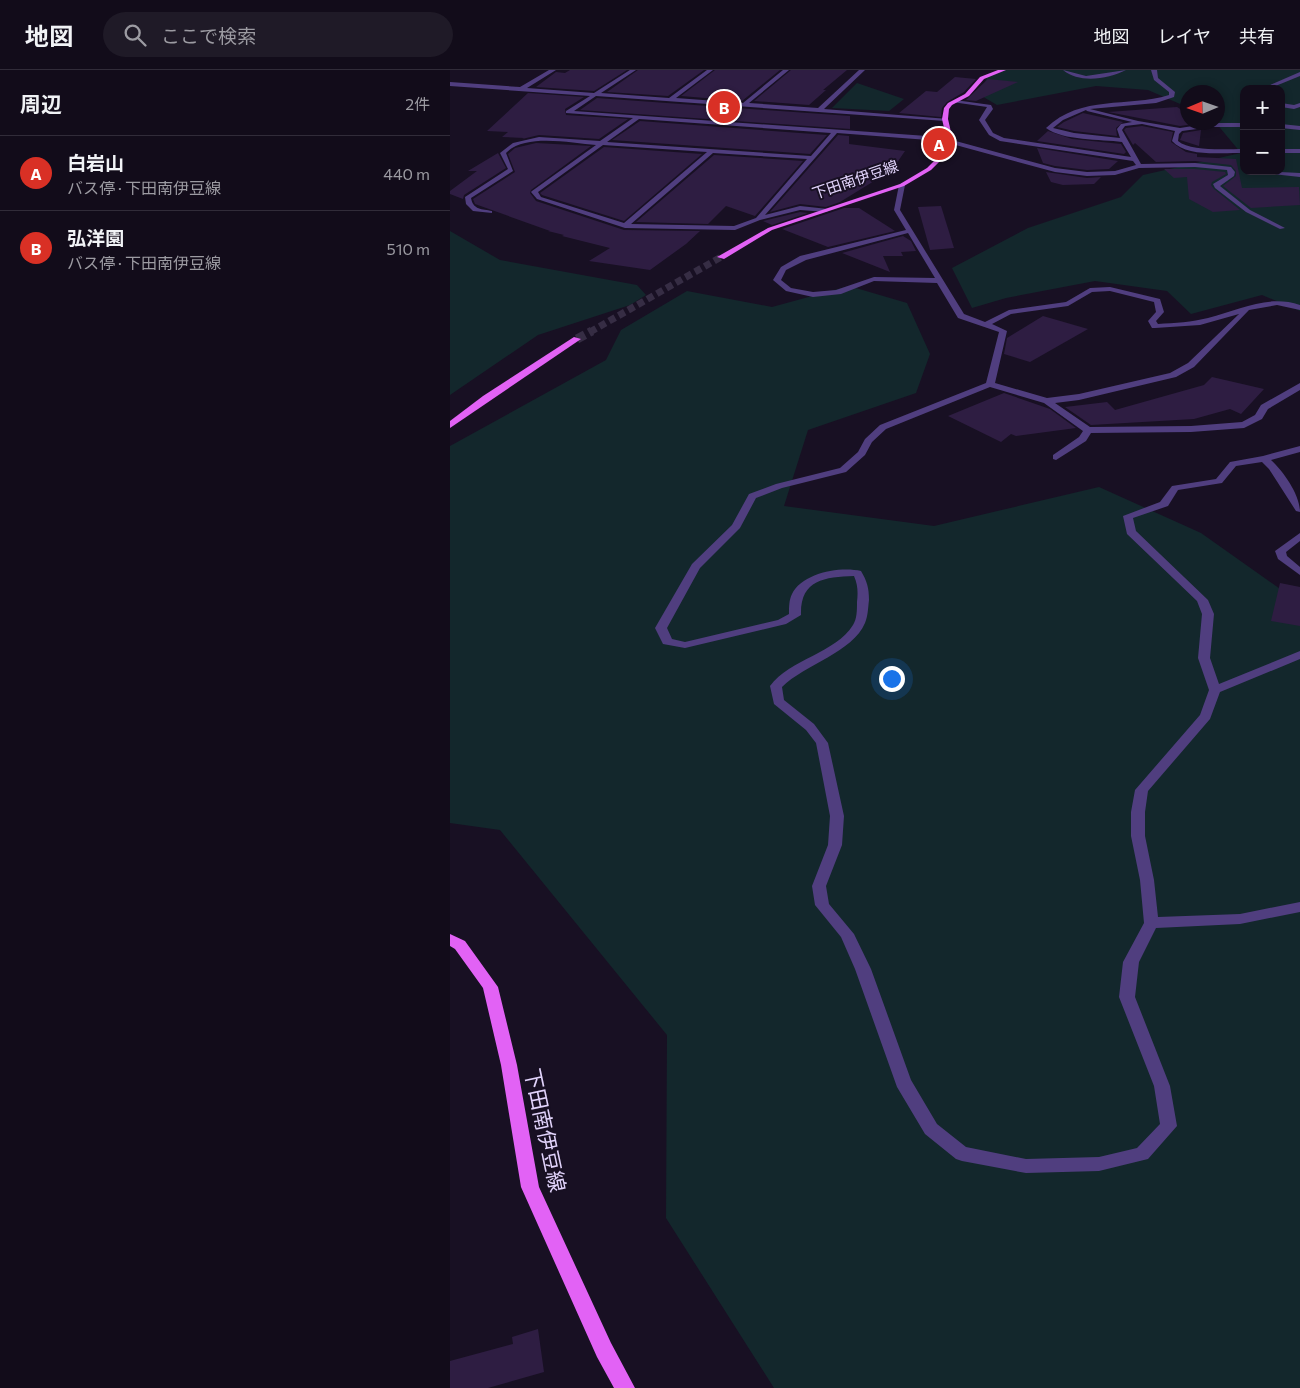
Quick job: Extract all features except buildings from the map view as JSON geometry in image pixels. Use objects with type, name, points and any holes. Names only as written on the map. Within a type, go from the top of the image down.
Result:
[{"type":"main road","points":[[950,141],[944,119],[946,109],[967,95],[982,78],[1003,70]]},
{"type":"main road","name":"下田南伊豆線","points":[[721,257],[770,229],[902,185],[929,170],[939,159],[950,141]]},
{"type":"main road","points":[[450,425],[486,398],[577,339]]},
{"type":"main road","name":"下田南伊豆線","points":[[450,939],[460,945],[490,986],[509,1066],[530,1187],[604,1350],[625,1388]]},
{"type":"street","points":[[521,89],[553,70]]},
{"type":"street","points":[[633,70],[568,112],[941,139],[1038,166],[1072,173],[1116,173],[1139,166],[1195,165],[1233,168],[1231,176],[1217,181],[1217,187],[1248,211],[1282,228]]},
{"type":"street","points":[[670,100],[710,70]]},
{"type":"street","points":[[744,105],[786,70]]},
{"type":"street","points":[[820,110],[862,70]]},
{"type":"street","points":[[1066,70],[1074,75],[1088,77],[1123,70]]},
{"type":"street","points":[[1125,140],[1066,134],[1054,132],[1049,128],[1061,119],[1084,108],[1098,105],[1156,101],[1172,96],[1172,92],[1156,79],[1154,70]]},
{"type":"street","points":[[1273,85],[1300,74]]},
{"type":"street","points":[[450,84],[944,119]]},
{"type":"street","points":[[967,95],[987,105],[990,109],[982,120],[991,134],[1002,140],[1135,159]]},
{"type":"street","points":[[955,102],[987,105]]},
{"type":"street","points":[[1285,106],[1294,107],[1300,105]]},
{"type":"street","points":[[1084,108],[1180,130]]},
{"type":"street","points":[[637,118],[534,192],[538,198],[625,226],[735,228],[758,219],[800,208],[826,210]]},
{"type":"street","points":[[1139,166],[1119,128],[1127,124],[1142,122]]},
{"type":"street","points":[[1225,126],[1240,125]]},
{"type":"street","points":[[1285,126],[1300,128]]},
{"type":"street","points":[[1180,130],[1176,133],[1175,141],[1180,146],[1199,150],[1240,150]]},
{"type":"street","points":[[758,219],[836,131]]},
{"type":"street","points":[[490,212],[475,210],[469,204],[468,197],[511,170],[503,153],[509,145],[539,139],[812,158]]},
{"type":"street","points":[[625,226],[712,151]]},
{"type":"street","points":[[1285,151],[1300,151]]},
{"type":"street","points":[[1285,173],[1300,175]]},
{"type":"street","points":[[902,185],[897,210],[961,316],[1003,331],[990,384]]},
{"type":"street","points":[[909,231],[802,258],[788,264],[779,272],[777,280],[782,287],[805,294],[825,295],[839,292],[872,279],[940,280]]},
{"type":"street","points":[[985,325],[1009,312],[1068,304],[1090,290],[1110,288],[1157,301],[1160,312],[1152,321],[1155,326],[1172,326],[1206,321],[1273,303],[1293,305],[1300,308]]},
{"type":"street","points":[[1047,401],[1079,397],[1173,375],[1191,365],[1248,310]]},
{"type":"street","points":[[1300,386],[1264,407],[1259,417],[1244,425],[1191,429],[1088,430],[1047,401],[990,384],[884,427],[868,441],[862,453],[843,470],[779,486],[752,496],[736,526],[696,566],[661,628],[667,642],[684,645],[782,622],[795,615],[795,601],[801,589],[819,578],[839,573],[857,573],[864,584],[862,611],[858,627],[843,640],[784,677],[776,686],[778,701],[810,727],[822,743],[829,774],[837,816],[834,845],[819,886],[822,905],[847,934],[863,969],[903,1082],[931,1129],[962,1154],[1026,1166],[1099,1164],[1142,1154],[1169,1126],[1162,1086],[1127,997],[1131,962],[1151,923],[1147,880],[1138,836],[1138,812],[1142,790],[1206,716],[1214,690],[1204,658],[1208,614],[1202,600],[1131,532],[1128,516],[1164,504],[1175,488],[1219,482],[1233,464],[1264,459],[1300,449]]},
{"type":"street","points":[[1056,456],[1083,439],[1088,430]]},
{"type":"street","points":[[1264,459],[1273,467],[1300,509]]},
{"type":"street","points":[[1300,536],[1280,551],[1282,557],[1300,572]]},
{"type":"street","points":[[1214,690],[1300,655]]},
{"type":"street","points":[[1151,923],[1240,919],[1300,907]]},
{"type":"green space","points":[[1002,70],[1300,70],[1300,311],[1262,295],[1191,314],[1167,291],[1095,281],[1006,298],[972,308],[952,268],[1028,228],[1121,197],[1143,175],[1240,153],[1240,175],[1285,175],[1285,85],[1240,85],[1240,152],[1222,130],[1225,130],[1225,85],[1180,85],[1180,104],[1148,90],[1096,86],[997,105],[980,95],[988,75]]},
{"type":"green space","points":[[857,83],[904,99],[889,111],[832,108]]},
{"type":"green space","points":[[450,231],[500,260],[637,285],[646,295],[630,305],[538,335],[450,395]]},
{"type":"green space","points":[[849,286],[907,303],[930,354],[916,393],[808,430],[784,506],[934,526],[1099,487],[1201,533],[1300,603],[1300,1388],[774,1388],[666,1218],[667,1035],[500,830],[450,823],[450,446],[606,360],[621,330],[687,291],[772,307]]},
{"type":"tunnel","points":[[590,332],[721,257]]},
{"type":"tunnel","points":[[577,339],[592,331]]},
{"type":"place","name":"弘洋園","points":[[724,107]]},
{"type":"place","name":"白岩山","points":[[939,144]]}]
